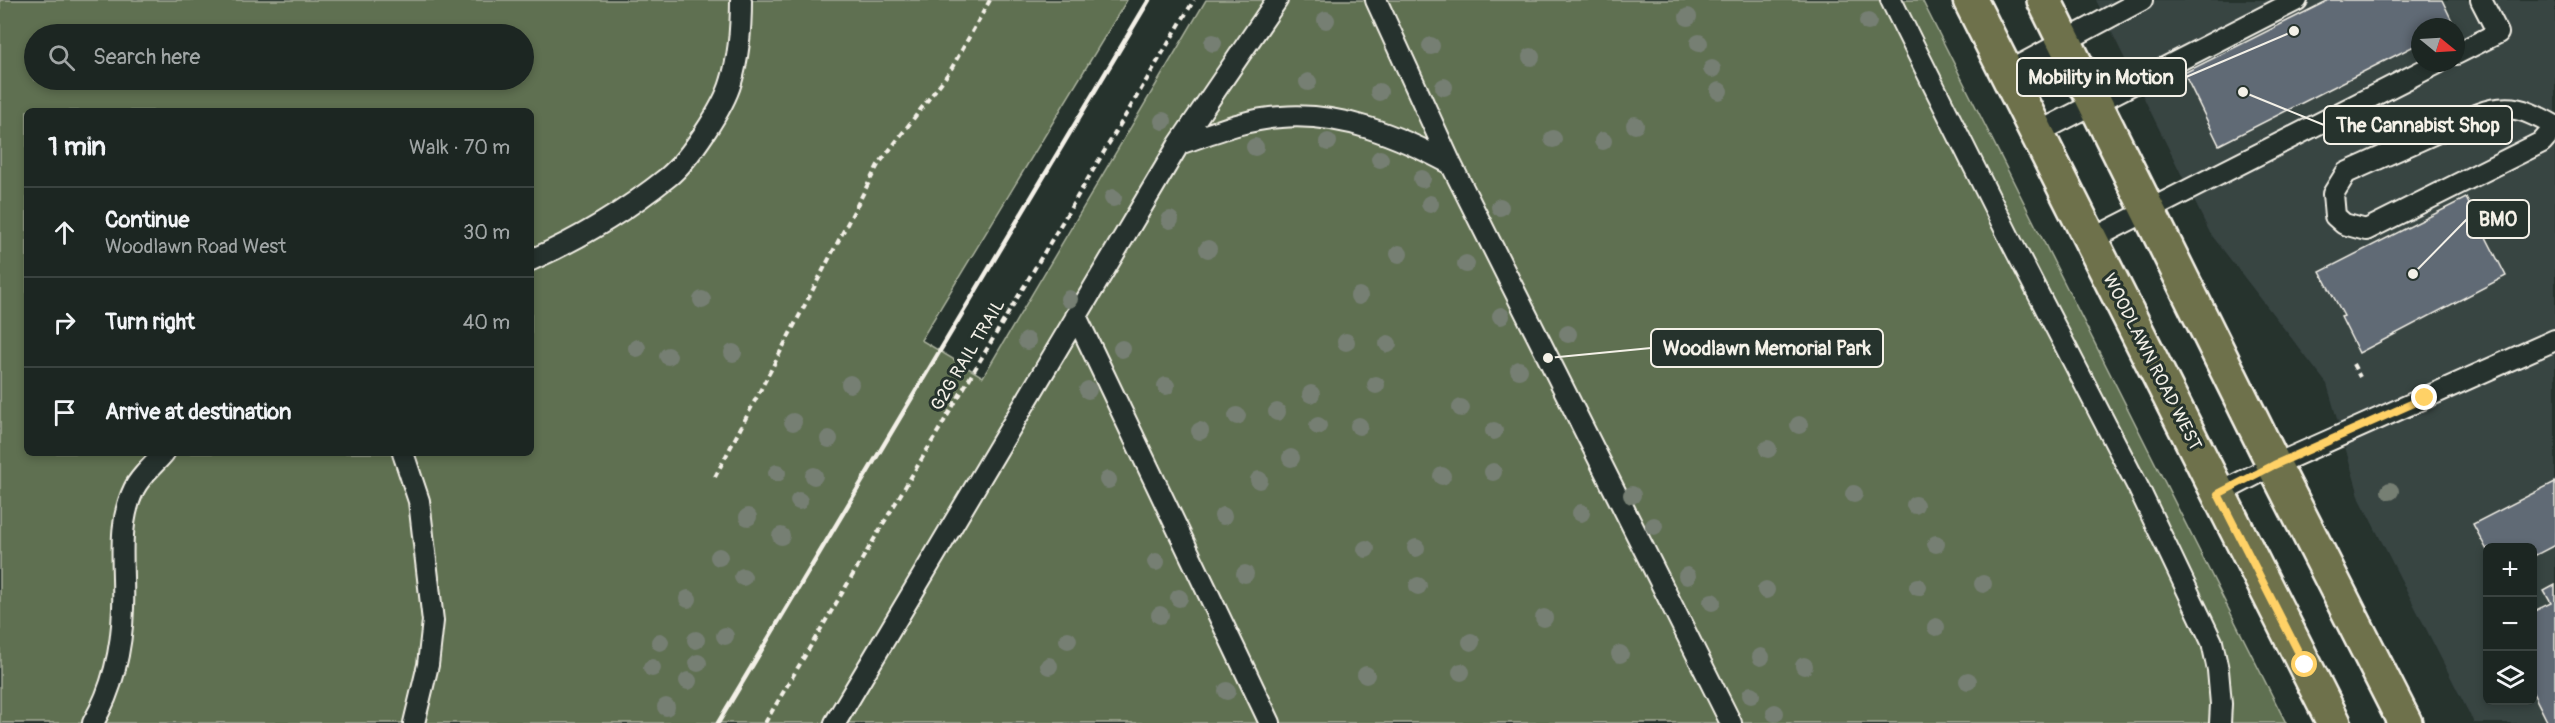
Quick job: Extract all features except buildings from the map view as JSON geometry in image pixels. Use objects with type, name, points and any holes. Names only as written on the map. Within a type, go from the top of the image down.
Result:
[{"type":"main road","name":"WOODLAWN ROAD WEST","points":[[1970,0],[2334,723]]},
{"type":"main road","points":[[2044,0],[2146,209],[2405,723]]},
{"type":"lane","points":[[534,258],[602,222],[670,176],[699,140],[731,83],[741,22],[741,0]]},
{"type":"lane","points":[[835,723],[1179,144],[1276,0]]},
{"type":"lane","points":[[1376,0],[1451,164],[1731,723]]},
{"type":"lane","points":[[1891,0],[2012,243],[2139,489],[2212,642],[2218,670],[2220,723]]},
{"type":"lane","points":[[2007,72],[2142,0]]},
{"type":"lane","points":[[2037,133],[2297,0]]},
{"type":"lane","points":[[2465,50],[2498,33],[2481,0]]},
{"type":"lane","points":[[2090,240],[2146,209],[2420,72]]},
{"type":"lane","points":[[2498,106],[2528,111],[2555,127],[2542,141],[2366,230],[2344,224],[2335,216],[2333,195],[2346,173],[2478,114],[2498,106]]},
{"type":"lane","points":[[1179,144],[1229,127],[1280,117],[1323,118],[1364,126],[1415,145],[1451,164]]},
{"type":"lane","points":[[1076,316],[1270,723]]},
{"type":"lane","points":[[2218,494],[2274,465],[2555,340]]},
{"type":"lane","points":[[93,723],[101,710],[117,665],[123,608],[123,526],[135,487],[161,456]]},
{"type":"lane","points":[[404,456],[419,501],[433,621],[428,665],[414,723]]},
{"type":"path","points":[[715,477],[878,165],[950,71],[990,0]]},
{"type":"path","name":"G2G RAIL TRAIL","points":[[765,723],[1194,0]]},
{"type":"path","points":[[2353,364],[2361,377]]},
{"type":"shaded area","points":[[2096,0],[2555,0],[2555,723],[2474,723],[2360,499],[2327,384],[2210,233]]},
{"type":"green space","points":[[0,0],[1127,0],[921,340],[983,377],[1206,0],[1922,0],[2286,723],[0,723]]},
{"type":"railway","points":[[718,723],[1149,0]]},
{"type":"place","name":"Mobility in Motion","points":[[2294,31]]},
{"type":"place","name":"The Cannabist Shop","points":[[2243,92]]},
{"type":"place","name":"BMO","points":[[2413,274]]},
{"type":"place","name":"Woodlawn Memorial Park","points":[[1548,358]]},
{"type":"route","points":[[2305,665],[2218,494],[2274,465],[2425,398]]}]
